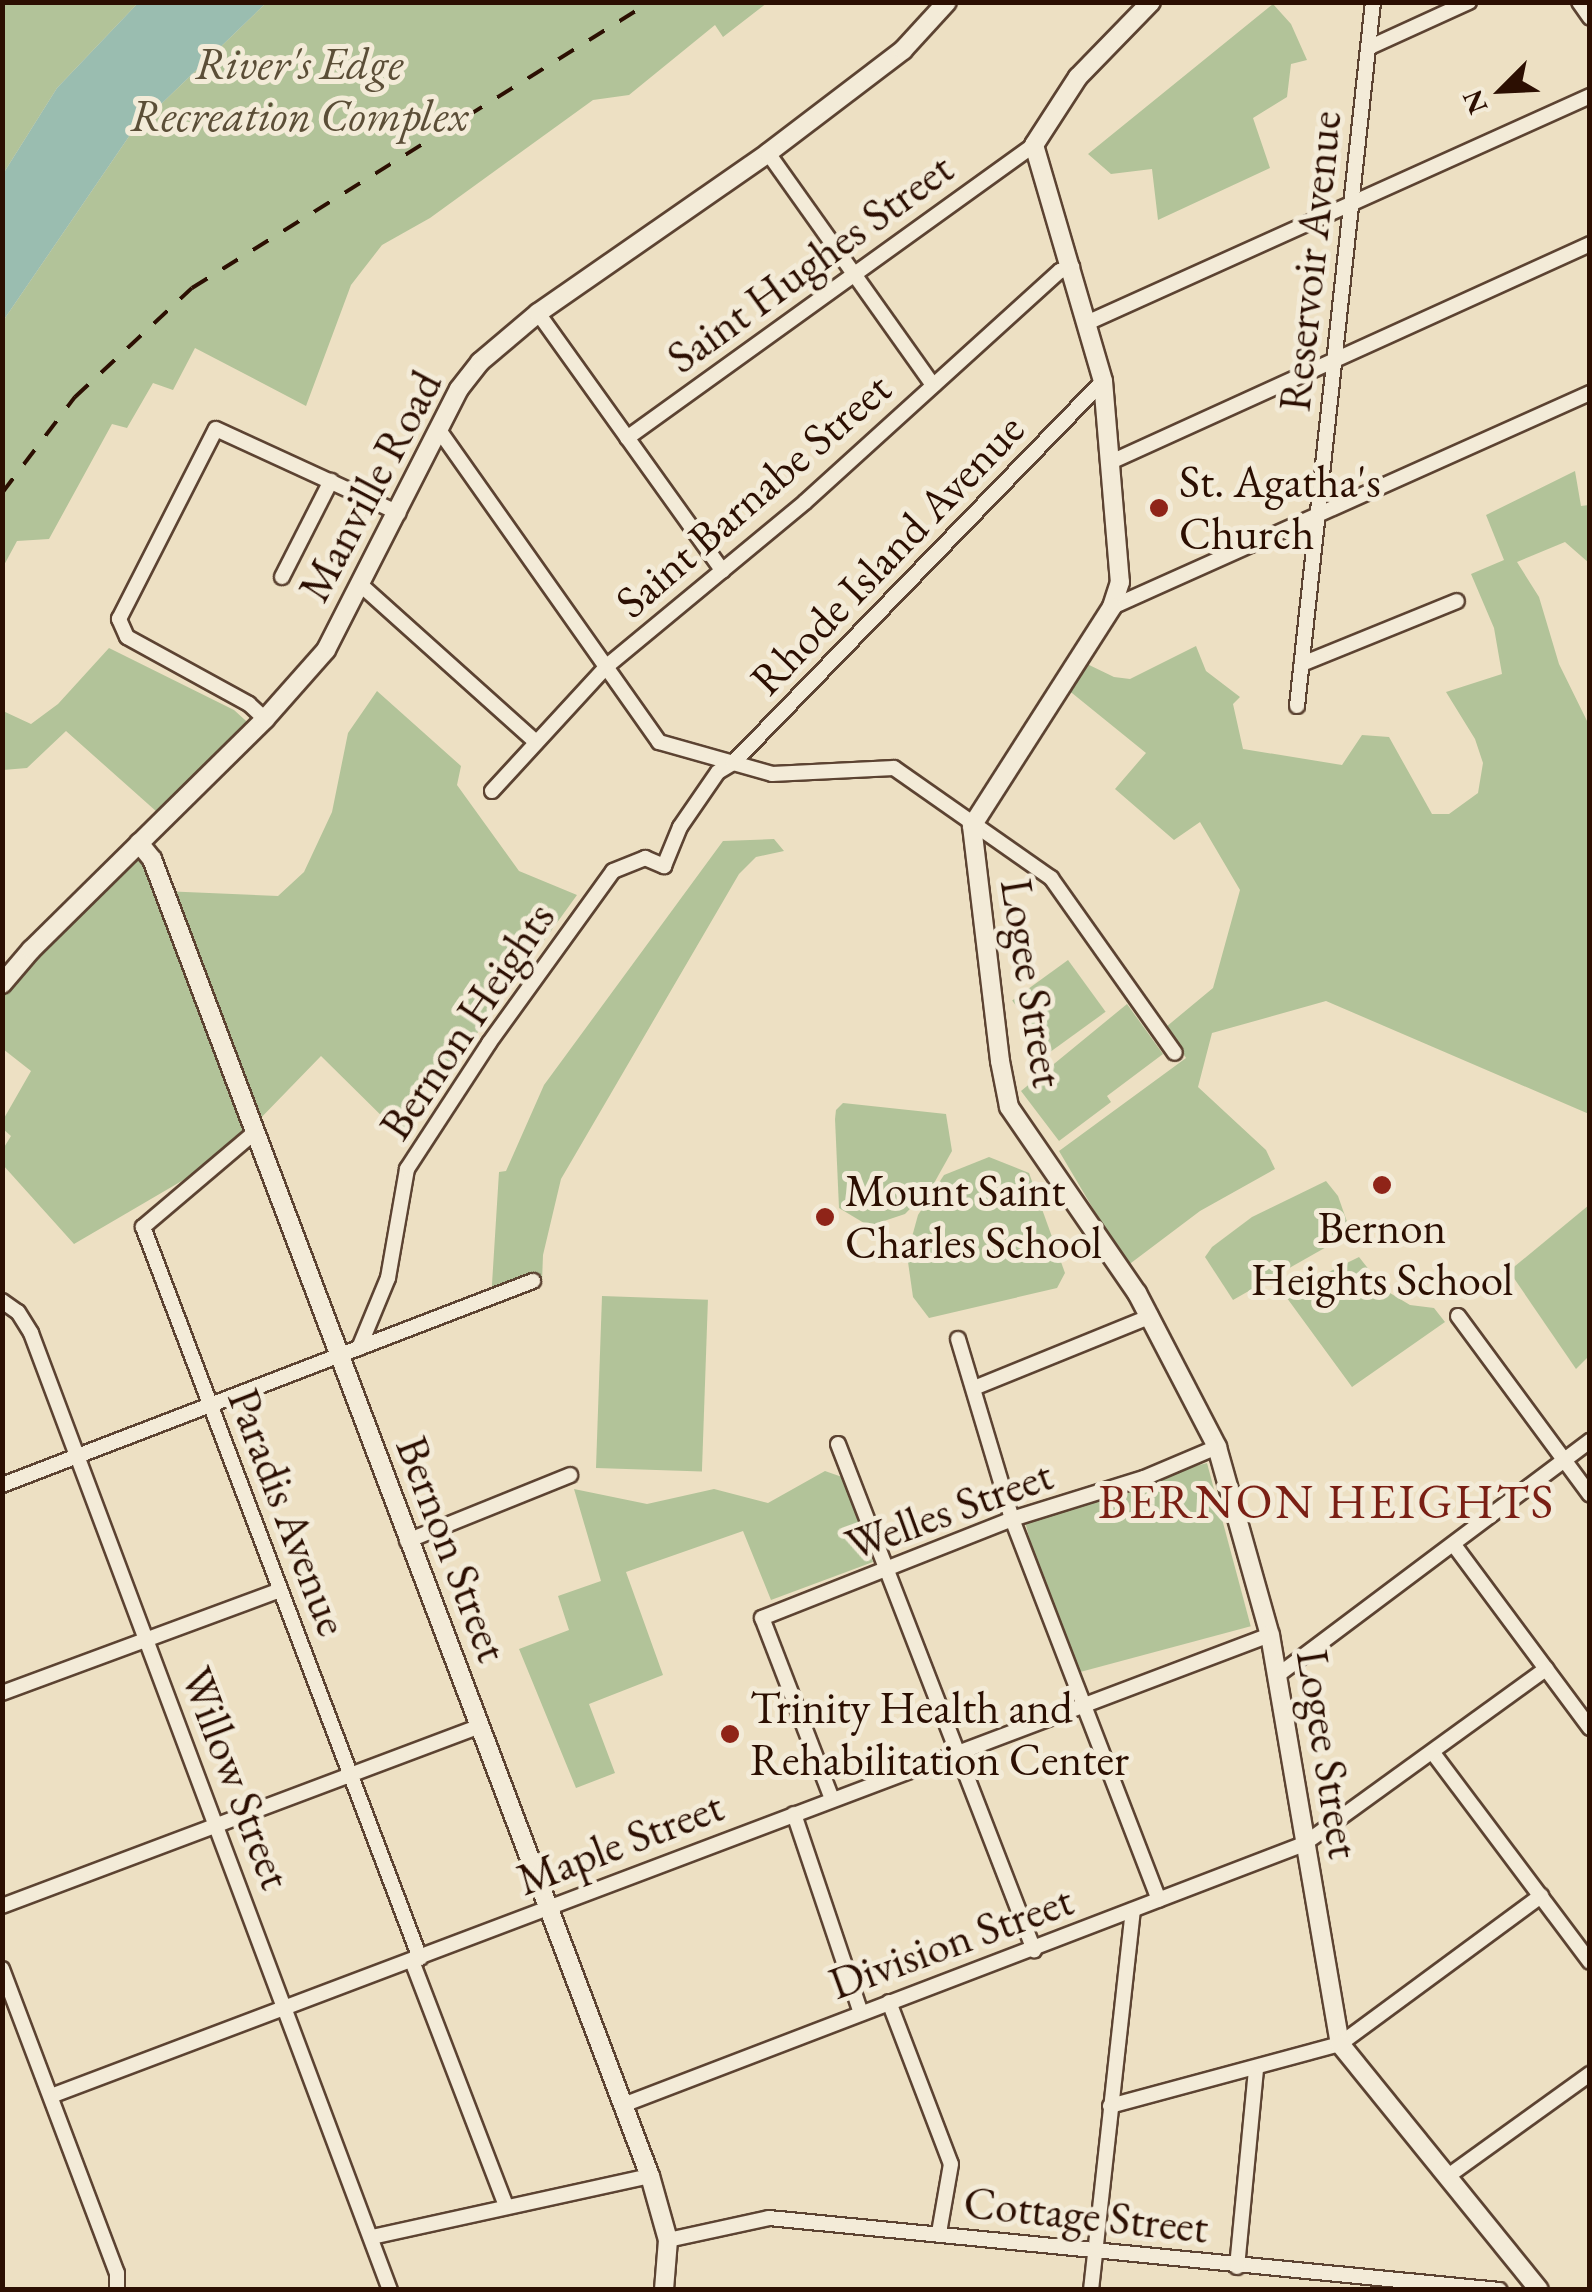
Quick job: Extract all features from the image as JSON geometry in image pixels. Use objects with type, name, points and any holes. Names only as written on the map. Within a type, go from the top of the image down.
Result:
[{"type":"street","name":"Manville Road","points":[[2,984],[30,950],[265,718],[326,650],[439,430],[480,362],[538,314],[768,152],[904,50],[947,2]]},
{"type":"street","points":[[1034,146],[1078,77],[1150,2]]},
{"type":"street","name":"Reservoir Avenue","points":[[1297,706],[1373,2]]},
{"type":"street","points":[[1368,48],[1469,2]]},
{"type":"street","points":[[1580,2],[1590,18]]},
{"type":"street","points":[[1089,322],[1590,96]]},
{"type":"street","name":"Logee Street","points":[[1034,146],[1104,381],[1120,582],[1112,607],[972,826],[1010,1107],[1151,1316],[1217,1447],[1270,1635],[1340,2044],[1539,2290]]},
{"type":"street","name":"Saint Hughes Street","points":[[628,438],[1034,146]]},
{"type":"street","points":[[768,152],[933,385]]},
{"type":"street","points":[[1112,461],[1590,244]]},
{"type":"street","name":"Saint Barnabe Street","points":[[492,791],[607,666],[722,572],[1060,271],[1072,266]]},
{"type":"street","points":[[538,314],[722,572]]},
{"type":"street","name":"Rhode Island Avenue","points":[[627,862],[645,858],[664,866],[680,827],[718,772],[733,763],[1104,381]]},
{"type":"street","points":[[1112,607],[1590,393]]},
{"type":"street","points":[[265,718],[249,704],[127,637],[119,620],[216,430],[399,512]]},
{"type":"street","points":[[439,430],[658,742],[772,774],[894,768],[1051,878],[1175,1052]]},
{"type":"street","points":[[282,577],[331,482]]},
{"type":"street","points":[[362,586],[536,742]]},
{"type":"street","points":[[1302,664],[1458,601]]},
{"type":"street","name":"Bernon Street","points":[[139,844],[152,859],[650,2176],[668,2240],[664,2290]]},
{"type":"street","name":"Bernon Heights","points":[[359,1348],[388,1278],[406,1169],[489,1043],[613,871],[627,862]]},
{"type":"street","name":"Paradis Avenue","points":[[254,1132],[143,1227],[351,1773],[506,2206]]},
{"type":"street","points":[[2,1485],[533,1281]]},
{"type":"street","name":"Willow Street","points":[[2,1301],[18,1312],[30,1333],[390,2290]]},
{"type":"street","points":[[974,1388],[1151,1316]]},
{"type":"street","points":[[1458,1316],[1590,1495]]},
{"type":"street","points":[[958,1339],[1012,1519],[1158,1900]]},
{"type":"street","points":[[1278,1675],[1590,1441]]},
{"type":"street","points":[[838,1444],[1034,1950]]},
{"type":"street","name":"Welles Street","points":[[832,1799],[762,1618],[1012,1519],[1144,1478],[1217,1447]]},
{"type":"street","points":[[407,1541],[570,1475]]},
{"type":"street","points":[[1454,1545],[1590,1728]]},
{"type":"street","points":[[2,1692],[280,1590]]},
{"type":"street","name":"Maple Street","points":[[51,2096],[1270,1635]]},
{"type":"street","name":"Division Street","points":[[623,2106],[1304,1844],[1546,1669]]},
{"type":"street","points":[[2,1906],[480,1726]]},
{"type":"street","points":[[1432,1753],[1590,1962]]},
{"type":"street","points":[[794,1814],[861,2012]]},
{"type":"street","points":[[1110,2106],[1256,2070],[1340,2044],[1541,1896]]},
{"type":"street","points":[[1092,2290],[1133,1910]]},
{"type":"street","points":[[2,1968],[116,2272],[116,2290]]},
{"type":"street","points":[[890,2002],[951,2164],[939,2233]]},
{"type":"street","points":[[1237,2266],[1256,2070]]},
{"type":"street","points":[[1448,2176],[1590,2074]]},
{"type":"street","points":[[372,2236],[650,2176]]},
{"type":"street","name":"Cottage Street","points":[[668,2240],[770,2218],[1499,2290]]},
{"type":"green space","points":[[3,3],[138,3],[57,88],[3,174]]},
{"type":"green space","name":"River's Edge Recreation Complex","points":[[266,3],[767,3],[723,37],[715,25],[629,95],[593,100],[430,218],[382,245],[351,285],[306,406],[195,348],[173,390],[153,383],[127,428],[112,424],[49,539],[17,541],[3,567],[3,321],[132,132]]},
{"type":"green space","points":[[1273,4],[1291,24],[1307,60],[1291,64],[1287,97],[1253,118],[1270,168],[1158,220],[1152,169],[1111,174],[1088,154]]},
{"type":"green space","points":[[1575,471],[1581,506],[1589,505],[1589,563],[1565,542],[1517,562],[1539,597],[1559,664],[1589,725],[1589,1114],[1326,1001],[1212,1033],[1198,1087],[1266,1150],[1275,1169],[1200,1211],[1127,1266],[1059,1151],[1186,1058],[1166,1027],[1213,988],[1240,890],[1200,822],[1174,840],[1115,789],[1146,753],[1067,689],[1085,663],[1114,677],[1130,679],[1196,646],[1206,671],[1240,697],[1233,704],[1243,749],[1342,765],[1362,735],[1389,737],[1432,814],[1449,814],[1478,793],[1483,763],[1475,739],[1446,692],[1502,674],[1494,628],[1471,574],[1504,560],[1486,515]]},
{"type":"green space","points":[[109,648],[234,710],[255,729],[166,820],[66,731],[27,768],[3,770],[3,711],[31,724],[58,704]]},
{"type":"green space","points":[[377,691],[461,766],[457,785],[519,871],[577,895],[439,1086],[426,1079],[402,1136],[321,1056],[252,1127],[192,1175],[74,1244],[3,1165],[3,1149],[11,1136],[3,1129],[3,1120],[31,1071],[3,1049],[3,987],[139,847],[162,891],[278,896],[304,872],[332,812],[348,733]]},
{"type":"green space","points":[[774,839],[784,851],[756,857],[739,874],[561,1179],[543,1255],[542,1282],[491,1300],[499,1172],[506,1171],[544,1085],[723,841]]},
{"type":"green space","points":[[1068,960],[1106,1012],[1050,1052],[1012,1001]]},
{"type":"green space","points":[[1127,1004],[1163,1054],[1107,1096],[1111,1102],[1059,1141],[1021,1091]]},
{"type":"green space","points":[[843,1103],[946,1114],[952,1151],[933,1185],[905,1214],[869,1226],[839,1208],[835,1119],[836,1110]]},
{"type":"green space","points":[[989,1157],[1029,1173],[1065,1273],[1057,1288],[929,1318],[913,1297],[907,1255],[918,1215],[944,1175]]},
{"type":"green space","points":[[1326,1181],[1338,1196],[1351,1233],[1233,1300],[1205,1257],[1212,1247],[1252,1217]]},
{"type":"green space","points":[[1589,1205],[1589,1356],[1576,1369],[1509,1271]]},
{"type":"green space","points":[[1359,1257],[1385,1290],[1410,1305],[1434,1308],[1445,1322],[1352,1387],[1284,1294]]},
{"type":"green space","points":[[602,1296],[708,1300],[702,1472],[596,1468]]},
{"type":"green space","points":[[1207,1463],[1251,1626],[1066,1676],[1023,1512]]},
{"type":"green space","points":[[825,1471],[842,1477],[873,1562],[771,1600],[743,1531],[626,1572],[663,1675],[589,1704],[615,1773],[576,1788],[519,1649],[569,1630],[558,1596],[601,1581],[574,1489],[647,1504],[714,1489],[768,1503]]},
{"type":"shaded area","points":[[138,3],[266,3],[132,132],[3,321],[3,174],[57,88]]},
{"type":"railway","points":[[2,493],[75,397],[192,288],[650,2]]},
{"type":"place","name":"St. Agatha's Church","points":[[1159,508]]},
{"type":"place","name":"Bernon Heights School","points":[[1382,1185]]},
{"type":"place","name":"Mount Saint Charles School","points":[[825,1217]]},
{"type":"place","name":"Trinity Health and Rehabilitation Center","points":[[730,1734]]},
{"type":"district","name":"BERNON HEIGHTS","points":[[1327,1502]]}]
